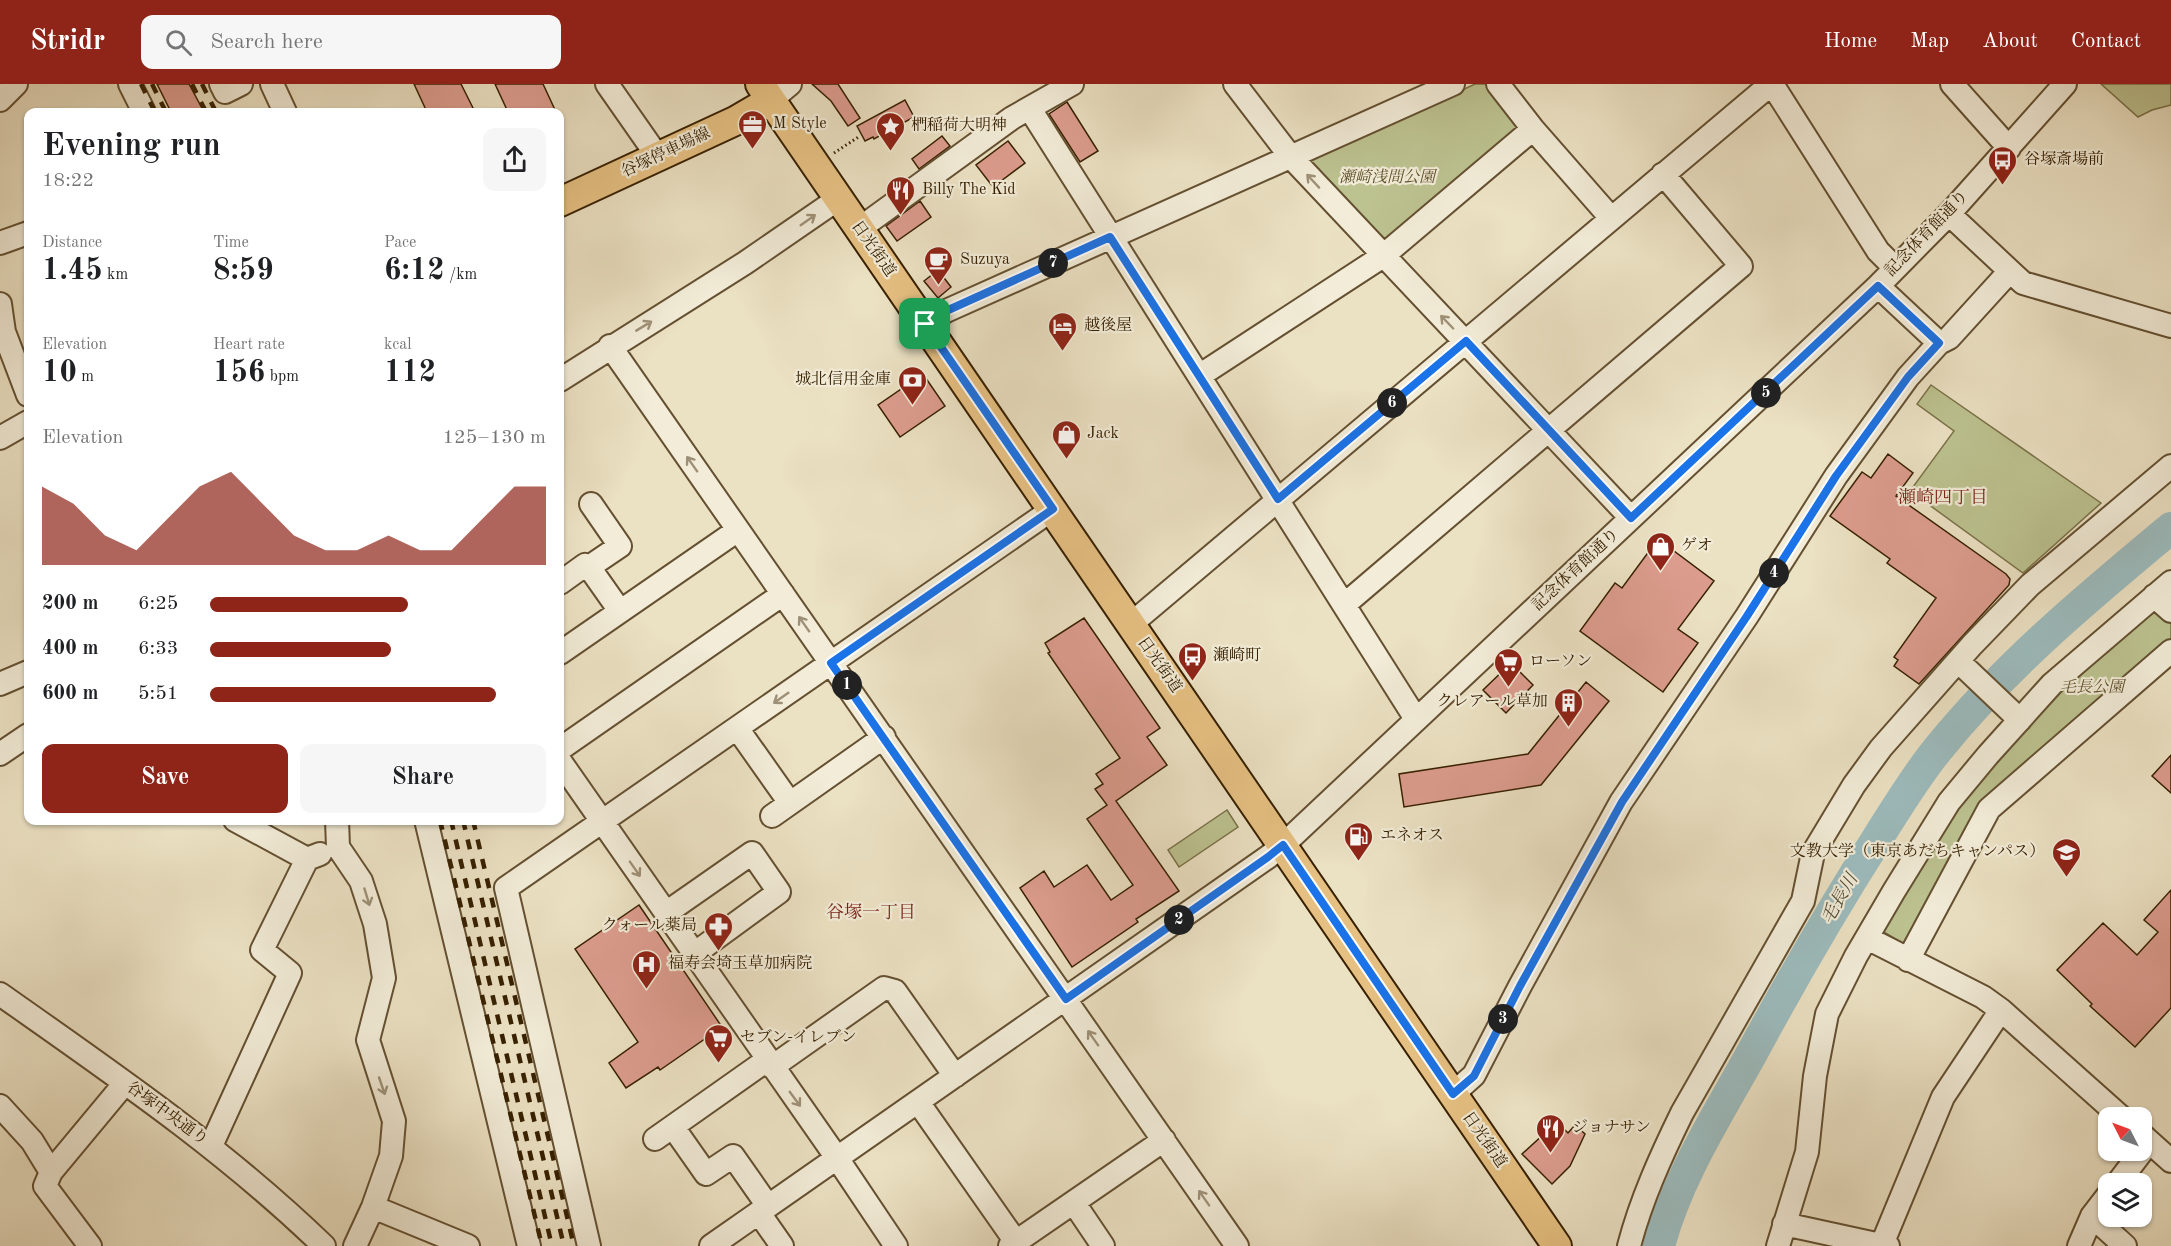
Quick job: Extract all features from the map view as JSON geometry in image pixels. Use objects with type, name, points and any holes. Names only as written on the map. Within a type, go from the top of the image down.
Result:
[{"type":"main road","name":"谷塚停車場線","points":[[564,200],[735,122],[773,89]]},
{"type":"main road","name":"日光街道","points":[[773,89],[838,199],[1557,1246]]},
{"type":"street","points":[[0,100],[16,84]]},
{"type":"street","points":[[129,84],[142,108]]},
{"type":"street","points":[[221,84],[225,92],[241,84]]},
{"type":"street","points":[[272,84],[283,108]]},
{"type":"street","points":[[607,84],[658,157]]},
{"type":"street","points":[[859,228],[1012,118],[1072,84]]},
{"type":"street","points":[[1235,84],[1290,156],[1631,518]]},
{"type":"street","points":[[925,324],[946,311],[1453,84]]},
{"type":"street","points":[[1498,84],[1533,129],[1611,218]]},
{"type":"street","points":[[1131,624],[1771,84],[1878,251],[1895,268]]},
{"type":"street","points":[[1952,84],[2009,148]]},
{"type":"street","name":"記念体育館通り","points":[[711,1246],[1283,845],[1878,286],[1948,214],[2065,84]]},
{"type":"street","points":[[1030,109],[1416,719]]},
{"type":"street","points":[[1199,376],[1383,256],[1533,129]]},
{"type":"street","points":[[1344,605],[1741,266],[1663,174]]},
{"type":"street","points":[[564,377],[610,346],[745,263],[838,199]]},
{"type":"street","points":[[1948,214],[2024,284],[2171,326]]},
{"type":"street","points":[[0,243],[24,234]]},
{"type":"street","points":[[1453,1094],[1474,1076],[1520,986],[1622,802],[1747,616],[1836,476],[1908,377],[1939,343],[1949,338],[2010,271]]},
{"type":"street","points":[[1878,286],[1939,343]]},
{"type":"street","points":[[0,304],[4,332],[24,384]]},
{"type":"street","points":[[610,346],[1237,1246]]},
{"type":"street","points":[[0,438],[24,424]]},
{"type":"street","points":[[1629,1246],[1645,1195],[1682,1113],[1803,901],[1814,853],[1854,785],[1881,748],[2030,585],[2171,466]]},
{"type":"street","points":[[589,567],[620,546],[591,504]]},
{"type":"street","points":[[589,1246],[506,888],[1053,509]]},
{"type":"street","points":[[564,650],[738,530]]},
{"type":"street","points":[[564,580],[585,565],[589,567],[620,611]]},
{"type":"street","points":[[564,746],[783,594]]},
{"type":"street","points":[[1778,1246],[1808,1152],[1815,1076],[1827,1014],[1856,956],[1894,891],[1949,802],[2016,715],[2165,596]]},
{"type":"street","points":[[1908,960],[1989,809],[2171,651]]},
{"type":"street","points":[[1960,663],[2016,715]]},
{"type":"street","points":[[0,684],[24,674]]},
{"type":"street","points":[[737,728],[781,810],[884,737]]},
{"type":"street","points":[[0,754],[24,738]]},
{"type":"street","points":[[564,767],[896,1246]]},
{"type":"street","points":[[245,825],[308,859]]},
{"type":"street","points":[[337,825],[338,847],[361,881],[375,924],[384,978],[368,1040],[394,1120],[391,1156],[373,1207],[355,1246]]},
{"type":"street","points":[[427,825],[528,1246]]},
{"type":"street","points":[[211,1146],[290,973],[262,950],[308,859],[338,847]]},
{"type":"street","points":[[666,913],[752,853],[779,892],[694,954]]},
{"type":"street","points":[[1867,938],[1983,997],[2001,1010],[2110,1107]]},
{"type":"street","points":[[782,1246],[733,1156],[706,1174],[664,1133],[884,988],[895,991],[955,1076]]},
{"type":"street","name":"谷塚中央通り","points":[[0,994],[211,1146],[290,1213],[324,1246]]},
{"type":"street","points":[[1784,1224],[1876,1244],[1886,1244],[1943,1097],[2001,1010]]},
{"type":"street","points":[[90,1246],[45,1186],[51,1172],[125,1083]]},
{"type":"street","points":[[918,1102],[1013,1244],[1164,1140]]},
{"type":"street","points":[[0,1106],[32,1141],[51,1172]]},
{"type":"street","points":[[2152,1144],[2171,1161]]},
{"type":"street","points":[[1074,1203],[1103,1246]]},
{"type":"street","points":[[373,1207],[468,1246]]},
{"type":"street","points":[[2079,1246],[2092,1216],[2098,1208]]},
{"type":"street","points":[[2092,1216],[2125,1246]]},
{"type":"path","points":[[837,151],[860,136]]},
{"type":"green space","name":"瀬崎浅間公園","points":[[1475,84],[1487,84],[1519,130],[1381,243],[1306,163]]},
{"type":"green space","points":[[2101,84],[2171,84],[2171,105],[2138,117]]},
{"type":"green space","points":[[1931,385],[2101,503],[2023,573],[1910,491],[1954,431],[1917,404]]},
{"type":"green space","name":"毛長公園","points":[[2171,595],[2171,647],[1985,804],[1912,941],[1902,943],[1884,932],[1883,925],[1929,850],[1958,806],[2005,747],[2058,694]]},
{"type":"green space","points":[[1227,810],[1238,827],[1179,867],[1168,850]]},
{"type":"building","points":[[157,84],[189,84],[202,108],[169,108]]},
{"type":"building","points":[[414,84],[461,84],[473,108],[425,108]]},
{"type":"building","points":[[495,84],[543,84],[554,108],[506,108]]},
{"type":"building","points":[[812,84],[838,84],[860,118],[848,126],[831,101]]},
{"type":"building","points":[[905,100],[914,117],[874,139],[873,137],[865,141],[857,126]]},
{"type":"building","points":[[1067,102],[1098,151],[1080,162],[1049,114]]},
{"type":"building","points":[[942,136],[950,146],[919,169],[912,159]]},
{"type":"building","points":[[1008,141],[1025,163],[993,187],[976,165]]},
{"type":"building","points":[[920,201],[931,217],[897,241],[886,226]]},
{"type":"building","points":[[938,270],[951,287],[938,298],[924,281]]},
{"type":"building","points":[[923,374],[945,406],[900,437],[878,405]]},
{"type":"building","points":[[1888,454],[1913,473],[1896,496],[2010,579],[2009,585],[1919,684],[1894,666],[1898,660],[1894,657],[1936,598],[1887,563],[1890,559],[1830,516],[1862,472],[1871,478]]},
{"type":"building","points":[[1658,539],[1714,581],[1678,629],[1698,643],[1663,692],[1580,631],[1615,583],[1622,588]]},
{"type":"building","points":[[1084,618],[1160,728],[1147,737],[1167,765],[1116,801],[1179,891],[1136,919],[1138,922],[1072,967],[1020,888],[1044,871],[1054,887],[1087,865],[1111,900],[1133,885],[1087,819],[1107,805],[1095,789],[1103,784],[1096,774],[1120,758],[1048,653],[1050,652],[1045,643]]},
{"type":"building","name":"ローソン","points":[[1511,663],[1533,685],[1506,713],[1483,690]]},
{"type":"building","name":"クレアール草加","points":[[1586,682],[1609,701],[1541,785],[1404,807],[1399,774],[1528,754]]},
{"type":"building","points":[[2171,755],[2171,793],[2152,776]]},
{"type":"building","points":[[2171,890],[2171,1008],[2135,1047],[2090,1006],[2092,1004],[2057,970],[2103,923],[2137,955],[2158,932],[2144,920]]},
{"type":"building","points":[[639,905],[722,1027],[660,1070],[658,1067],[626,1088],[609,1063],[638,1042],[575,949]]},
{"type":"building","points":[[1557,1122],[1568,1133],[1575,1125],[1585,1134],[1570,1166],[1552,1184],[1522,1154]]},
{"type":"waterway","name":"毛長川","points":[[1659,1246],[1676,1195],[1713,1122],[1829,917],[1921,771],[1964,718],[2020,660],[2079,606],[2171,528]]},
{"type":"railway","points":[[141,84],[153,108]]},
{"type":"railway","points":[[152,84],[164,108]]},
{"type":"railway","points":[[192,84],[204,108]]},
{"type":"railway","points":[[202,84],[214,108]]},
{"type":"railway","points":[[441,825],[542,1246]]},
{"type":"railway","points":[[452,825],[552,1246]]},
{"type":"railway","points":[[464,825],[564,1246]]},
{"type":"railway","points":[[474,825],[574,1246]]},
{"type":"place","name":"M Style","points":[[752,150]]},
{"type":"place","name":"椚稲荷大明神","points":[[890,152]]},
{"type":"place","name":"谷塚斎場前","points":[[2003,186]]},
{"type":"place","name":"Billy The Kid","points":[[901,216]]},
{"type":"place","name":"Suzuya","points":[[939,286]]},
{"type":"place","name":"越後屋","points":[[1063,352]]},
{"type":"place","name":"城北信用金庫","points":[[912,406]]},
{"type":"place","name":"Jack","points":[[1066,460]]},
{"type":"place","name":"ゲオ","points":[[1660,572]]},
{"type":"place","name":"瀬崎町","points":[[1192,682]]},
{"type":"place","name":"ローソン","points":[[1508,688]]},
{"type":"place","name":"クレアール草加","points":[[1569,728]]},
{"type":"place","name":"エネオス","points":[[1359,862]]},
{"type":"place","name":"文教大学（東京あだちキャンパス）","points":[[2066,878]]},
{"type":"place","name":"クォール薬局","points":[[718,952]]},
{"type":"place","name":"福寿会埼玉草加病院","points":[[647,990]]},
{"type":"place","name":"セブン-イレブン","points":[[719,1064]]},
{"type":"place","name":"ジョナサン","points":[[1551,1154]]},
{"type":"district","name":"瀬崎四丁目","points":[[1943,498]]},
{"type":"district","name":"谷塚一丁目","points":[[871,913]]},
{"type":"route","points":[[1110,237],[1278,499],[1466,341],[1631,518],[1878,286],[1939,343],[1908,377],[1836,476],[1747,616],[1622,802],[1520,986],[1474,1076],[1453,1094],[1283,845],[1066,999],[831,663],[1053,509],[925,324],[946,311],[1110,237]]}]
